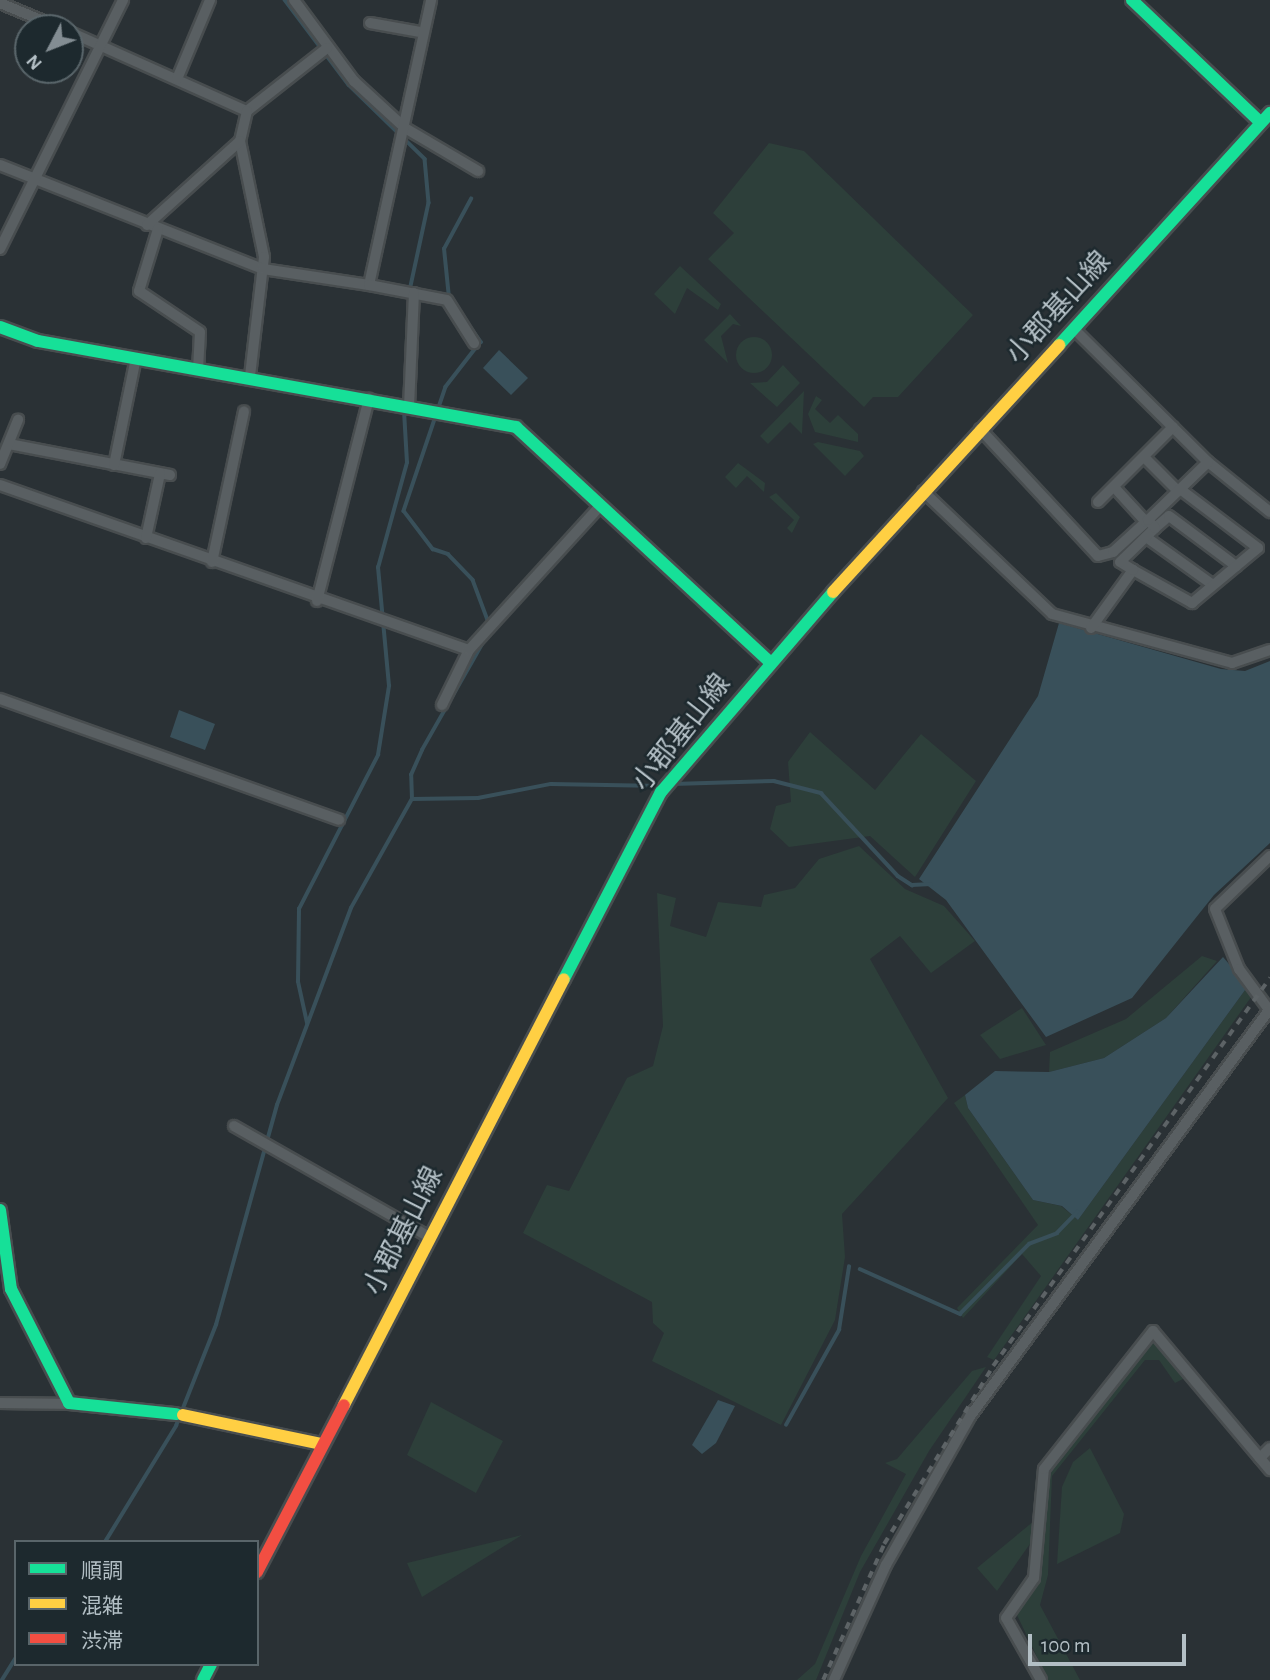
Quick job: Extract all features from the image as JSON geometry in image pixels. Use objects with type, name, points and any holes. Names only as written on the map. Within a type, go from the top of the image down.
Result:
[{"type":"main road","points":[[1132,0],[1260,122]]},
{"type":"main road","name":"小郡基山線","points":[[259,1568],[661,791],[770,662],[923,491],[1075,330],[1270,113]]},
{"type":"main road","points":[[0,327],[136,358],[516,427],[770,662]]},
{"type":"main road","points":[[0,1209],[11,1289],[69,1403],[180,1415],[322,1444]]},
{"type":"street","points":[[0,249],[123,0]]},
{"type":"street","points":[[177,79],[210,0]]},
{"type":"street","points":[[294,0],[327,48],[405,128],[478,171]]},
{"type":"street","points":[[369,285],[392,162],[405,128],[420,32],[431,0]]},
{"type":"street","points":[[0,3],[26,14]]},
{"type":"street","points":[[370,23],[420,32]]},
{"type":"street","points":[[84,38],[247,111]]},
{"type":"street","points":[[250,377],[263,269],[240,141],[247,111],[327,48]]},
{"type":"street","points":[[147,225],[240,141]]},
{"type":"street","points":[[0,165],[263,269],[447,300],[474,343]]},
{"type":"street","points":[[158,229],[139,290],[200,332],[198,368]]},
{"type":"street","points":[[409,407],[414,293]]},
{"type":"street","points":[[1075,330],[1208,462],[1270,512]]},
{"type":"street","points":[[114,465],[136,358]]},
{"type":"street","points":[[317,601],[369,399]]},
{"type":"street","points":[[212,562],[244,411]]},
{"type":"street","points":[[0,464],[18,420]]},
{"type":"street","points":[[1098,502],[1173,427]]},
{"type":"street","points":[[980,429],[1098,556],[1150,523],[1168,516],[1236,566]]},
{"type":"street","points":[[9,444],[165,475],[146,538]]},
{"type":"street","points":[[1144,457],[1179,490],[1258,548],[1192,603],[1120,562],[1146,537],[1150,523],[1179,490],[1208,462]]},
{"type":"street","points":[[0,485],[317,601],[469,650]]},
{"type":"street","points":[[1114,487],[1150,523]]},
{"type":"street","points":[[923,491],[1052,614],[1091,628],[1232,663],[1270,650]]},
{"type":"street","points":[[442,705],[469,650],[600,506]]},
{"type":"street","points":[[1146,537],[1213,585]]},
{"type":"street","points":[[1091,628],[1133,570]]},
{"type":"street","points":[[0,699],[339,820]]},
{"type":"street","points":[[834,1680],[886,1565],[971,1415],[1270,1010],[1240,970],[1215,909],[1270,856]]},
{"type":"street","points":[[234,1126],[429,1237]]},
{"type":"street","points":[[1041,1680],[1006,1618],[1034,1577],[1044,1469],[1153,1331],[1270,1470]]},
{"type":"street","points":[[0,1403],[93,1405]]},
{"type":"street","points":[[1260,1458],[1270,1448]]},
{"type":"green space","points":[[769,143],[804,151],[973,315],[898,397],[873,397],[864,407],[708,259],[734,233],[713,213]]},
{"type":"green space","points":[[680,266],[721,304],[718,310],[687,288],[675,314],[654,294]]},
{"type":"green space","points":[[730,314],[741,326],[733,324],[721,336],[728,363],[704,340]]},
{"type":"green space","points":[[754,337],[767,342],[772,355],[767,368],[754,373],[741,368],[736,355],[741,342]]},
{"type":"green space","points":[[783,365],[800,383],[777,407],[750,383],[767,382]]},
{"type":"green space","points":[[804,391],[802,434],[790,422],[768,444],[760,436]]},
{"type":"green space","points":[[816,396],[822,400],[815,409],[830,423],[838,415],[858,434],[858,442],[815,432],[808,414]]},
{"type":"green space","points":[[818,442],[860,451],[864,456],[845,476],[813,444]]},
{"type":"green space","points":[[738,463],[765,483],[764,492],[747,476],[736,488],[725,477]]},
{"type":"green space","points":[[776,493],[800,517],[792,533],[787,528],[794,520],[769,497]]},
{"type":"green space","points":[[810,732],[875,790],[921,734],[976,781],[915,877],[870,836],[789,847],[770,829],[776,806],[791,802],[788,762]]},
{"type":"green space","points":[[859,846],[905,889],[944,906],[975,941],[931,973],[900,936],[870,959],[948,1098],[842,1214],[845,1257],[835,1320],[781,1425],[652,1361],[664,1333],[653,1323],[652,1302],[523,1233],[547,1185],[569,1191],[627,1078],[653,1066],[663,1026],[657,893],[676,898],[670,926],[706,937],[718,902],[761,907],[764,895],[795,888],[819,859]]},
{"type":"green space","points":[[1202,956],[1217,961],[1166,1018],[1104,1058],[1049,1072],[1050,1052],[1126,1019]]},
{"type":"green space","points":[[1248,986],[1254,993],[994,1360],[987,1357],[1041,1276],[1022,1254],[963,1318],[957,1308],[1038,1225],[954,1103],[965,1095],[968,1108],[1033,1200],[1061,1206],[1078,1220]]},
{"type":"green space","points":[[1022,1008],[1046,1045],[1000,1059],[980,1035]]},
{"type":"green space","points":[[1153,1342],[1160,1343],[1252,1459],[1185,1378],[1175,1383],[1159,1360],[1145,1360],[1052,1476],[1048,1575],[1040,1605],[1080,1680],[1048,1680],[1016,1613],[1039,1577],[1047,1474]]},
{"type":"green space","points":[[986,1367],[929,1451],[860,1572],[816,1680],[797,1680],[815,1664],[861,1556],[906,1474],[885,1463],[897,1459],[972,1371]]},
{"type":"green space","points":[[431,1402],[503,1441],[476,1493],[407,1455]]},
{"type":"green space","points":[[1090,1448],[1124,1514],[1120,1533],[1057,1564],[1062,1487],[1073,1462]]},
{"type":"green space","points":[[1034,1521],[1032,1541],[997,1591],[977,1568]]},
{"type":"green space","points":[[522,1535],[422,1597],[407,1563]]},
{"type":"water","points":[[499,350],[528,378],[511,395],[483,368]]},
{"type":"water","points":[[1059,623],[1221,669],[1245,671],[1270,661],[1270,843],[1214,895],[1132,998],[1046,1037],[946,900],[919,879],[1038,696]]},
{"type":"water","points":[[179,710],[215,724],[205,750],[170,737]]},
{"type":"water","points":[[1223,957],[1248,986],[1078,1220],[1062,1206],[1033,1200],[968,1108],[965,1095],[995,1071],[1049,1072],[1104,1058],[1166,1018]]},
{"type":"water","points":[[718,1400],[735,1406],[716,1443],[702,1454],[692,1445]]},
{"type":"waterway","points":[[285,0],[349,85],[425,159],[429,203],[410,291]]},
{"type":"waterway","points":[[449,298],[444,249],[471,199]]},
{"type":"waterway","points":[[466,321],[481,342],[446,387],[404,511],[433,549],[448,554],[473,580],[489,623]]},
{"type":"waterway","points":[[307,1023],[298,982],[299,909],[378,755],[389,686],[378,568],[407,463],[404,411]]},
{"type":"waterway","points":[[106,1540],[176,1426],[216,1325],[277,1105],[351,908],[412,799],[411,775],[422,750],[488,634]]},
{"type":"waterway","points":[[673,784],[774,781],[821,793],[898,876],[912,885],[931,884]]},
{"type":"waterway","points":[[412,799],[478,798],[551,784],[662,786]]},
{"type":"waterway","points":[[860,1269],[960,1314],[1029,1244],[1057,1233],[1077,1212]]},
{"type":"waterway","points":[[786,1425],[839,1330],[849,1267]]},
{"type":"waterway","points":[[2,1680],[14,1661]]},
{"type":"railway","points":[[823,1680],[884,1544],[993,1366],[1270,978]]},
{"type":"traffic: fast","points":[[1132,0],[1260,122]]},
{"type":"traffic: fast","points":[[1059,345],[1270,113]]},
{"type":"traffic: fast","points":[[0,327],[38,341],[516,427],[770,662]]},
{"type":"traffic: fast","points":[[564,979],[661,792],[833,592]]},
{"type":"traffic: fast","points":[[0,1210],[11,1289],[69,1403],[176,1414]]},
{"type":"traffic: fast","points":[[203,1680],[210,1666]]},
{"type":"traffic: slow","points":[[833,592],[1059,345]]},
{"type":"traffic: slow","points":[[344,1405],[564,979]]},
{"type":"traffic: slow","points":[[183,1415],[322,1444]]},
{"type":"traffic: jam","points":[[259,1568],[344,1405]]}]
